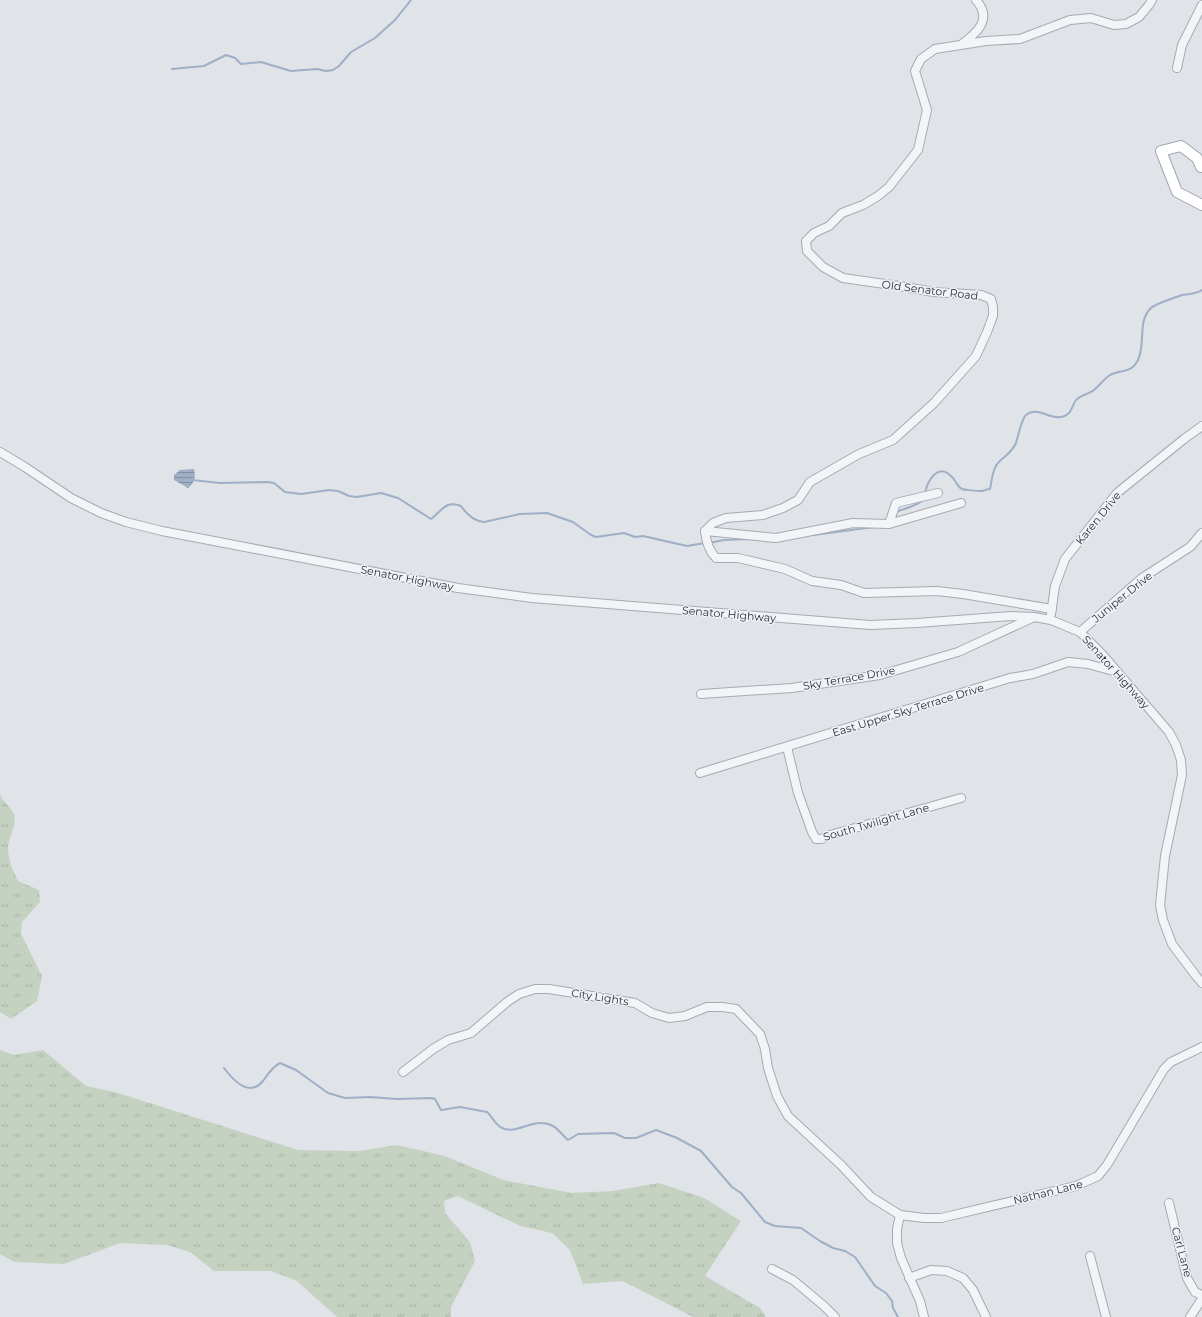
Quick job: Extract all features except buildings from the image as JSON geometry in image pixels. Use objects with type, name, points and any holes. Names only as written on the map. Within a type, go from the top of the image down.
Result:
[{"type":"main road","points":[[1202,164],[1201,166],[1197,158],[1180,146],[1161,152],[1177,192],[1202,205]]},
{"type":"street","points":[[960,45],[977,33],[983,20],[981,6],[976,0]]},
{"type":"street","name":"Old Senator Road","points":[[705,531],[713,523],[726,518],[763,515],[783,508],[798,500],[810,482],[859,454],[894,440],[934,403],[976,356],[987,332],[993,316],[993,307],[990,299],[981,295],[934,292],[843,278],[823,267],[807,251],[806,241],[814,233],[828,226],[842,213],[863,205],[878,196],[889,187],[918,150],[927,110],[915,71],[921,59],[935,49],[986,41],[1020,39],[1070,20],[1091,18],[1114,25],[1126,24],[1139,17],[1149,6],[1152,0]]},
{"type":"street","points":[[1177,68],[1182,45],[1202,5]]},
{"type":"street","name":"Karen Drive","points":[[1051,620],[1055,586],[1065,559],[1117,493],[1202,426]]},
{"type":"street","name":"Senator Highway","points":[[0,452],[71,498],[101,513],[126,522],[162,531],[458,588],[532,598],[870,625],[1011,616],[1034,617],[1051,620],[1080,632],[1102,654],[1169,732],[1176,745],[1181,760],[1182,775],[1165,856],[1160,904],[1163,920],[1172,944],[1202,983]]},
{"type":"street","points":[[889,524],[896,503],[938,493]]},
{"type":"street","points":[[961,503],[889,524],[853,523],[776,538],[705,531],[707,543],[712,554],[716,558],[738,558],[785,569],[812,581],[841,584],[864,593],[937,591],[1052,609]]},
{"type":"street","name":"Juniper Drive","points":[[1080,632],[1142,578],[1190,548],[1202,533]]},
{"type":"street","name":"Sky Terrace Drive","points":[[702,694],[792,688],[880,675],[958,652],[1034,617]]},
{"type":"street","name":"East Upper Sky Terrace Drive","points":[[700,773],[1010,678],[1033,674],[1068,662],[1088,664],[1117,672]]},
{"type":"street","name":"South Twilight Lane","points":[[787,747],[798,793],[816,839],[821,839],[843,831],[961,798]]},
{"type":"street","name":"City Lights","points":[[403,1072],[433,1049],[448,1040],[471,1032],[519,994],[534,990],[548,989],[635,1003],[652,1013],[669,1018],[685,1016],[707,1007],[722,1006],[736,1009],[760,1034],[765,1049],[768,1068],[777,1096],[788,1116],[841,1165],[871,1197],[900,1215]]},
{"type":"street","name":"Nathan Lane","points":[[900,1215],[924,1218],[941,1218],[1076,1186],[1098,1176],[1107,1165],[1164,1069],[1171,1062],[1202,1047]]},
{"type":"street","name":"Carl Lane","points":[[1169,1204],[1187,1278],[1195,1292],[1202,1295]]},
{"type":"street","points":[[900,1215],[897,1243],[909,1278],[920,1300],[924,1317]]},
{"type":"street","points":[[1090,1256],[1106,1317]]},
{"type":"street","points":[[772,1269],[793,1280],[835,1317]]},
{"type":"street","points":[[909,1278],[931,1270],[947,1271],[963,1278],[973,1290],[986,1317]]},
{"type":"street","points":[[1190,1317],[1202,1299]]},
{"type":"green space","points":[[0,794],[14,815],[15,819],[8,848],[11,865],[18,881],[39,890],[40,902],[22,922],[21,934],[42,976],[37,1001],[11,1019],[0,1012]]},
{"type":"green space","points":[[0,1050],[14,1055],[43,1050],[86,1086],[115,1092],[298,1150],[359,1151],[397,1145],[445,1156],[503,1180],[572,1193],[612,1191],[659,1183],[704,1198],[741,1221],[705,1276],[760,1308],[766,1317],[693,1317],[623,1281],[583,1284],[570,1250],[552,1233],[520,1226],[458,1196],[444,1201],[445,1213],[470,1242],[475,1261],[451,1307],[451,1317],[337,1317],[297,1281],[271,1271],[214,1271],[190,1252],[167,1245],[120,1243],[64,1264],[14,1262],[0,1254]]},
{"type":"water","points":[[194,469],[194,480],[188,488],[174,480],[174,475],[180,470]]},
{"type":"waterway","points":[[172,69],[204,66],[226,55],[235,58],[241,64],[261,62],[291,71],[317,69],[326,71],[333,70],[339,66],[351,52],[375,38],[395,20],[411,0]]},
{"type":"waterway","points":[[925,493],[934,474],[942,471],[952,477],[962,489],[981,491],[990,489],[994,468],[1014,447],[1026,415],[1031,412],[1036,412],[1058,417],[1069,413],[1078,398],[1090,393],[1110,375],[1129,369],[1135,364],[1140,354],[1144,319],[1151,308],[1170,299],[1202,290]]},
{"type":"waterway","points":[[192,480],[220,483],[267,482],[274,483],[285,492],[301,494],[329,490],[338,491],[349,496],[357,497],[381,493],[398,498],[431,519],[444,507],[451,504],[461,506],[471,517],[484,522],[520,514],[547,513],[573,522],[596,537],[624,533],[635,537],[643,536],[687,546],[705,543]]},
{"type":"waterway","points":[[896,512],[914,506],[924,499]]},
{"type":"waterway","points":[[813,535],[874,527]]},
{"type":"waterway","points":[[709,543],[724,540],[751,539]]},
{"type":"waterway","points":[[224,1068],[237,1082],[247,1088],[252,1088],[258,1086],[268,1073],[280,1063],[296,1070],[328,1093],[345,1098],[432,1098],[435,1099],[441,1110],[460,1107],[487,1112],[497,1125],[508,1130],[538,1123],[551,1125],[568,1140],[578,1134],[614,1133],[625,1138],[636,1138],[656,1130],[677,1138],[701,1151],[732,1187],[741,1193],[765,1222],[775,1226],[801,1228],[833,1248],[845,1251],[855,1257],[875,1286],[886,1293],[892,1301],[893,1308],[898,1317]]}]
